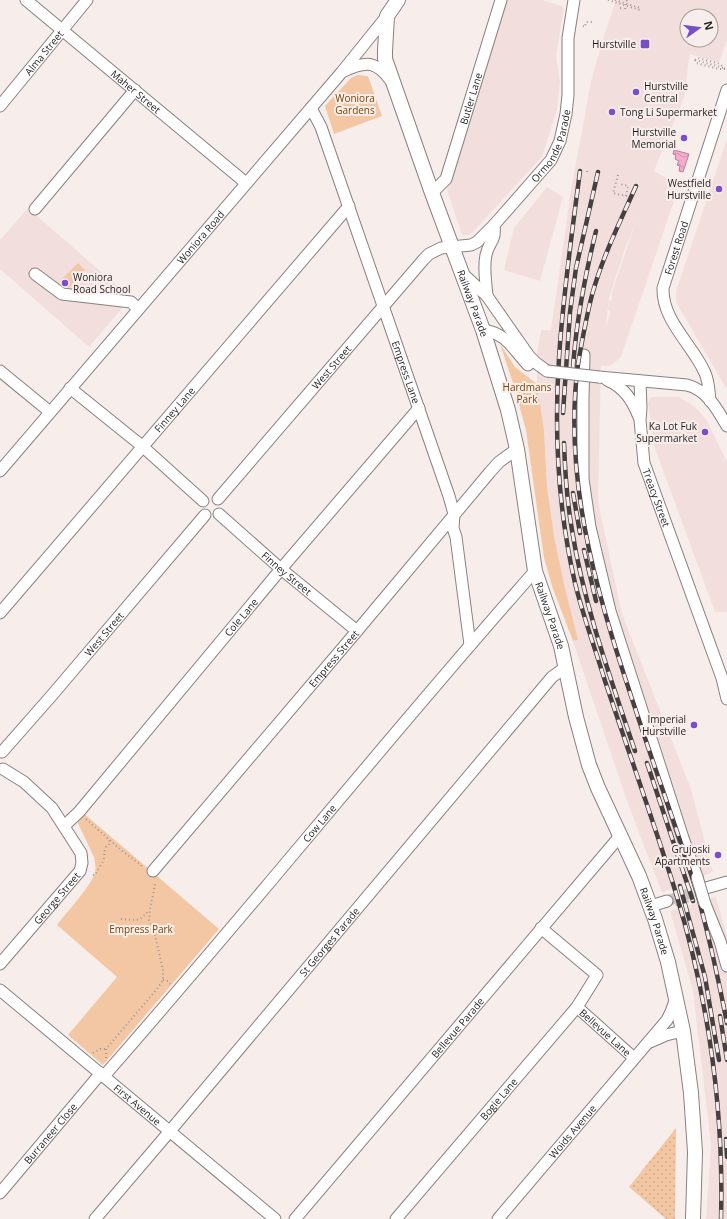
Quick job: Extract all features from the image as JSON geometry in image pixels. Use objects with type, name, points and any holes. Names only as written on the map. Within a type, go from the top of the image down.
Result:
[{"type":"main road","name":"Woniora Road","points":[[387,16],[398,0]]},
{"type":"main road","name":"Railway Parade","points":[[387,16],[384,51],[385,59],[451,246],[483,330],[508,410],[517,449],[535,572],[555,626],[566,668],[576,717],[589,765],[639,876],[651,906],[668,962],[683,1031],[694,1122],[695,1152],[693,1219]]},
{"type":"street","name":"Maher Street","points":[[26,0],[246,183]]},
{"type":"street","name":"Alma Street","points":[[0,106],[87,0]]},
{"type":"street","name":"Butler Lane","points":[[432,193],[446,180],[501,0]]},
{"type":"street","name":"Ormonde Parade","points":[[451,246],[471,245],[483,237],[547,165],[559,144],[566,114],[568,95],[568,38],[574,0]]},
{"type":"street","name":"Woniora Road","points":[[0,471],[341,72],[387,16]]},
{"type":"street","points":[[341,72],[358,65],[370,64],[381,69],[396,88]]},
{"type":"street","points":[[35,209],[135,90]]},
{"type":"street","name":"Forest Road","points":[[710,401],[705,372],[668,313],[664,300],[663,288],[727,90]]},
{"type":"street","name":"Empress Lane","points":[[310,108],[321,127],[420,408],[449,496],[454,514],[453,528],[456,537],[470,644]]},
{"type":"street","name":"Finney Lane","points":[[0,613],[349,206]]},
{"type":"street","points":[[487,296],[484,267],[486,254],[495,236],[494,225]]},
{"type":"street","name":"West Street","points":[[218,499],[429,254],[451,246]]},
{"type":"street","points":[[462,273],[487,296],[529,356],[547,372]]},
{"type":"street","points":[[35,274],[62,294],[131,302],[138,309]]},
{"type":"street","points":[[483,330],[502,336],[529,366],[534,369],[547,372],[640,381]]},
{"type":"street","points":[[584,355],[582,399],[583,478],[590,527],[610,611],[683,838],[705,904],[720,941],[727,966]]},
{"type":"street","points":[[0,371],[50,412]]},
{"type":"street","points":[[599,377],[618,385],[624,390],[633,402],[640,420]]},
{"type":"street","name":"Forest Road","points":[[640,381],[691,386],[702,391],[727,426]]},
{"type":"street","name":"Treacy Street","points":[[640,381],[640,420],[643,453],[647,473],[722,678],[727,699]]},
{"type":"street","points":[[70,388],[142,446],[203,501]]},
{"type":"street","name":"Cole Lane","points":[[64,826],[79,812],[282,569],[420,408]]},
{"type":"street","name":"Empress Street","points":[[149,873],[357,631],[499,462],[517,449]]},
{"type":"street","points":[[209,496],[212,496],[218,499],[222,506],[221,510],[218,514],[212,517],[205,514],[201,508],[203,501],[209,496]]},
{"type":"street","name":"West Street","points":[[1,751],[53,694],[205,514]]},
{"type":"street","name":"Finney Street","points":[[218,514],[357,631]]},
{"type":"street","name":"Cow Lane","points":[[105,1073],[225,935],[470,644],[535,572]]},
{"type":"street","name":"St Georges Parade","points":[[95,1219],[552,677],[566,668]]},
{"type":"street","points":[[1,751],[6,762],[1,770]]},
{"type":"street","name":"George Street","points":[[0,964],[82,867],[81,853],[52,808],[24,782],[1,770]]},
{"type":"street","name":"Bellevue Parade","points":[[295,1219],[620,836]]},
{"type":"street","points":[[706,888],[727,882]]},
{"type":"street","points":[[651,906],[670,903]]},
{"type":"street","name":"Bogie Lane","points":[[396,1219],[577,1007],[597,975],[541,928]]},
{"type":"street","name":"First Avenue","points":[[0,990],[83,1058],[105,1073],[170,1131],[275,1219]]},
{"type":"street","name":"Woids Avenue","points":[[498,1219],[667,1020],[676,997]]},
{"type":"street","name":"Bellevue Lane","points":[[577,1007],[634,1058]]},
{"type":"street","name":"Woids Avenue","points":[[648,1043],[666,1035],[683,1031]]},
{"type":"street","name":"Burraneer Close","points":[[0,1193],[105,1073]]},
{"type":"path","points":[[608,0],[640,9],[615,0]]},
{"type":"path","points":[[620,8],[624,9],[627,0]]},
{"type":"path","points":[[583,26],[585,26],[586,22],[592,22]]},
{"type":"path","points":[[695,60],[725,69]]},
{"type":"path","points":[[587,172],[588,168]]},
{"type":"path","points":[[618,175],[613,193],[626,196],[628,186],[620,184]]},
{"type":"path","points":[[79,812],[141,865],[155,882],[149,920],[154,931],[163,970],[163,980],[106,1049],[105,1073]]},
{"type":"path","points":[[93,875],[96,874],[99,866],[104,860],[106,847],[110,843],[109,839]]},
{"type":"path","points":[[670,903],[694,900]]},
{"type":"path","points":[[143,918],[150,909]]},
{"type":"path","points":[[121,919],[136,920],[143,918],[149,920]]},
{"type":"path","points":[[83,1058],[100,1049],[106,1049]]},
{"type":"shaded area","points":[[505,0],[543,0],[564,7],[556,57],[560,82],[557,110],[542,157],[470,235],[462,235],[447,190]]},
{"type":"shaded area","points":[[616,0],[727,0],[727,40],[719,63],[690,54],[685,95],[654,171],[668,179],[676,191],[673,204],[621,357],[609,366],[601,366],[598,502],[622,614],[691,789],[713,872],[662,893],[627,801],[573,641],[577,640],[554,536],[547,486],[544,430],[537,384],[537,353],[541,330],[551,330],[571,190],[591,81]],"holes":[[[636,221],[611,295],[608,310],[611,311],[606,325],[609,298]]]},
{"type":"shaded area","points":[[727,139],[727,390],[676,302],[676,291]]},
{"type":"shaded area","points":[[547,187],[563,197],[540,281],[504,270],[514,228]]},
{"type":"shaded area","name":"Woniora Road School","points":[[28,208],[131,298],[89,347],[0,269],[0,240]]},
{"type":"shaded area","points":[[651,397],[679,397],[694,406],[706,419],[727,462],[727,612],[715,612],[654,446],[648,402]]},
{"type":"shaded area","points":[[716,897],[727,936],[727,1219],[706,1219],[711,1145],[693,991],[670,911]]},
{"type":"green space","name":"Woniora Gardens","points":[[358,75],[368,76],[382,116],[334,134],[325,106],[351,78]]},
{"type":"green space","points":[[78,263],[85,270],[69,288],[60,281]]},
{"type":"green space","name":"Hardmans Park","points":[[500,344],[515,367],[537,384],[544,430],[547,486],[554,536],[578,640],[573,641],[553,589],[544,558],[526,430]]},
{"type":"green space","name":"Empress Park","points":[[82,812],[219,929],[103,1065],[68,1035],[117,977],[57,925],[83,892],[95,873],[94,857],[76,819]]},
{"type":"green space","points":[[676,1128],[675,1219],[666,1219],[629,1187]]},
{"type":"water","points":[[674,150],[689,154],[683,172],[679,171],[680,166],[677,165],[679,161],[675,159],[676,155],[673,154]]},
{"type":"tunnel","points":[[667,901],[706,888]]},
{"type":"railway","points":[[580,171],[568,264],[559,358],[557,443],[561,499],[569,555],[582,608],[675,890],[697,971],[712,1053],[716,1094],[720,1136],[721,1219]]},
{"type":"railway","points":[[563,413],[570,312],[576,268],[598,172]]},
{"type":"railway","points":[[636,186],[596,281],[588,312],[578,364],[574,412],[576,460],[581,507],[590,554],[615,647],[699,900],[727,1023]]},
{"type":"railway","points":[[573,368],[576,333],[588,265],[596,231]]},
{"type":"railway","points":[[564,443],[566,486],[577,558],[599,642],[635,751]]},
{"type":"railway","points":[[573,493],[580,533]]},
{"type":"railway","points":[[584,550],[596,601]]},
{"type":"railway","points":[[647,763],[693,901]]},
{"type":"railway","points":[[680,886],[705,977],[719,1060]]},
{"type":"railway","points":[[720,1016],[727,1060]]},
{"type":"railway","points":[[726,1139],[727,1157]]},
{"type":"place","name":"Hurstville","points":[[645,44]]},
{"type":"place","name":"Hurstville Central","points":[[636,92]]},
{"type":"place","name":"Tong Li Supermarket","points":[[612,112]]},
{"type":"place","name":"Hurstville Memorial","points":[[684,138]]},
{"type":"place","name":"Westfield Hurstville","points":[[719,189]]},
{"type":"place","name":"Woniora Road School","points":[[65,283]]},
{"type":"place","name":"Ka Lot Fuk Supermarket","points":[[705,432]]},
{"type":"place","name":"Imperial Hurstville","points":[[694,725]]},
{"type":"place","name":"Grujoski Apartments","points":[[718,855]]}]
